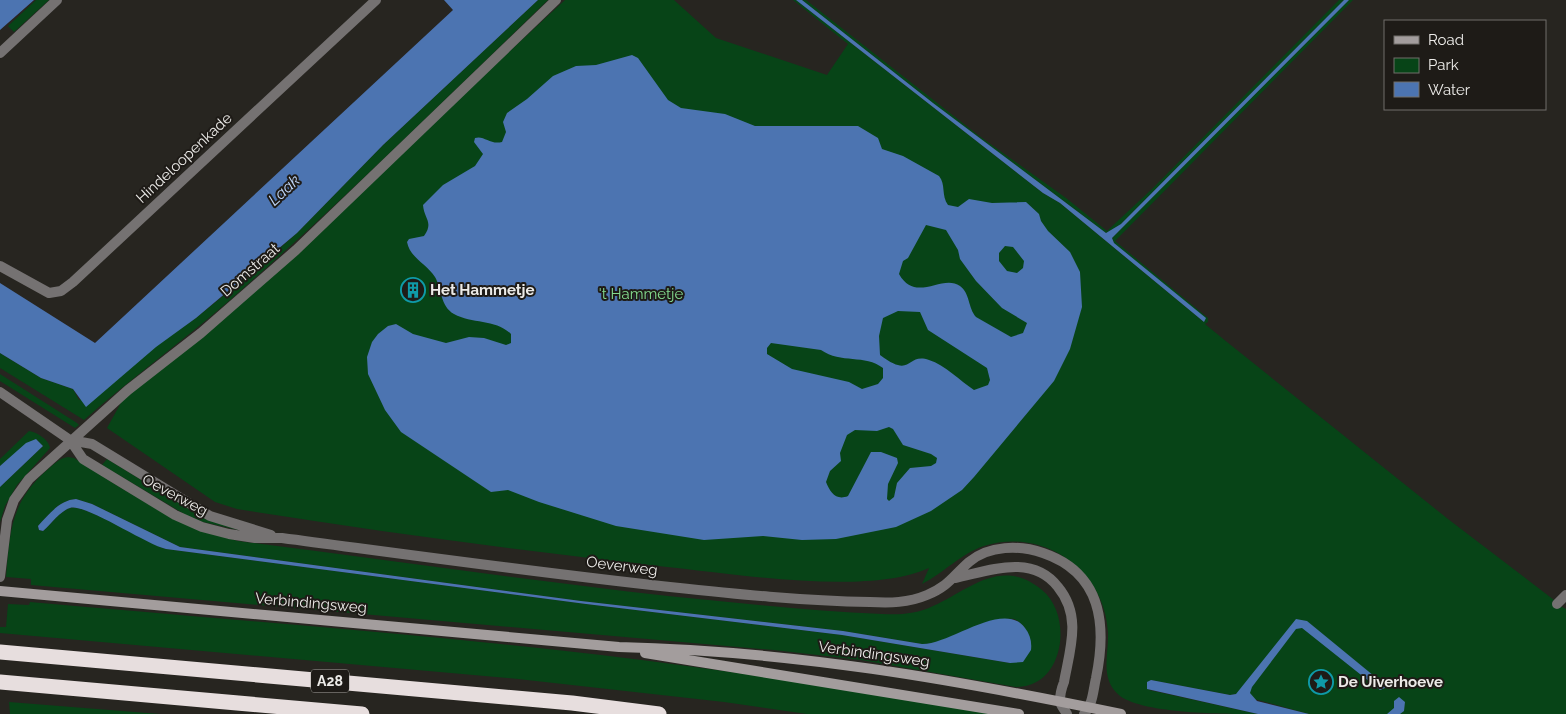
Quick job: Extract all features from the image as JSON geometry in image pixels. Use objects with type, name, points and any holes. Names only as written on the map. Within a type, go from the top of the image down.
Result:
[{"type":"highway","name":"A28","points":[[0,652],[572,703],[659,714]]},
{"type":"highway","name":"A28","points":[[0,682],[362,714]]},
{"type":"main road","name":"Verbindingsweg","points":[[0,591],[620,648],[692,649],[832,662],[956,682],[1060,702],[1087,711],[1121,714]]},
{"type":"main road","name":"Verbindingsweg","points":[[620,648],[691,662],[803,677],[1019,714]]},
{"type":"street","points":[[1,51],[57,0]]},
{"type":"street","name":"Hindeloopenkade","points":[[0,266],[49,293],[61,290],[74,282],[376,0]]},
{"type":"street","name":"Domstraat","points":[[0,577],[5,526],[14,500],[29,479],[70,440],[128,390],[244,296],[296,250],[556,0]]},
{"type":"street","name":"Oeverweg","points":[[0,392],[70,440],[84,459],[184,519],[229,534],[255,538],[282,538],[628,582],[820,601],[911,601],[928,595],[955,578],[969,562],[985,552],[1016,548],[1045,553],[1080,576],[1095,599],[1102,632],[1099,662],[1087,711]]},
{"type":"street","name":"Oeverweg","points":[[70,440],[92,444],[210,516],[282,538]]},
{"type":"street","name":"Oeverweg","points":[[955,578],[992,568],[1021,567],[1039,572],[1057,584],[1068,602],[1073,622],[1060,702]]},
{"type":"street","points":[[1557,604],[1566,596]]},
{"type":"street","points":[[1060,702],[1067,714]]},
{"type":"green space","points":[[36,0],[49,0],[14,32],[8,26]]},
{"type":"green space","points":[[538,0],[548,0],[311,227],[212,315],[84,420],[0,368],[0,353],[41,378],[73,389],[79,400],[196,318],[255,270],[297,233],[383,145]]},
{"type":"green space","name":"'t Hammetje","points":[[565,0],[674,0],[716,38],[827,75],[848,44],[793,0],[796,0],[1043,193],[1060,203],[1204,322],[1205,318],[1114,243],[1112,238],[1349,0],[1353,0],[1115,241],[1208,318],[1208,322],[1205,324],[1227,342],[1448,519],[1554,600],[1552,602],[1566,609],[1566,714],[1309,714],[1236,694],[1230,695],[1151,680],[1149,690],[1258,714],[1166,710],[1132,702],[1120,696],[1113,689],[1109,682],[1106,666],[1108,632],[1104,610],[1096,590],[1083,573],[1067,559],[1048,549],[1028,543],[1006,542],[975,549],[922,584],[929,568],[903,576],[872,581],[801,581],[560,554],[398,533],[237,509],[215,502],[107,428],[128,390],[245,296]]},
{"type":"green space","points":[[802,0],[806,0],[978,135],[1066,198],[1107,231],[1152,189],[1339,0],[1344,0],[1121,224],[1106,233],[933,103]]},
{"type":"green space","points":[[0,374],[79,425],[75,428],[0,381]]},
{"type":"green space","points":[[29,431],[42,437],[50,448],[17,485],[5,506],[0,522],[0,487],[43,446],[36,439],[0,466],[0,459]]},
{"type":"green space","points":[[65,458],[74,458],[133,495],[173,517],[238,541],[560,583],[775,606],[855,613],[895,614],[927,609],[986,579],[999,576],[1013,576],[1027,580],[1042,590],[1052,602],[1058,616],[1060,632],[1059,649],[1054,664],[1045,676],[1032,684],[1016,687],[861,660],[774,650],[31,585],[31,579],[6,577],[11,533],[19,507],[34,483],[54,464]],"holes":[[[76,499],[92,504],[180,547],[581,601],[843,631],[922,644],[944,640],[1003,619],[1014,619],[1021,623],[1026,630],[1031,646],[1010,663],[842,635],[586,604],[166,549],[88,511],[77,508],[66,510],[43,531],[39,530],[38,526],[46,517],[65,502]]]},
{"type":"green space","points":[[107,459],[203,518],[243,531],[203,522],[186,515],[102,465]]},
{"type":"green space","points":[[30,602],[362,631],[611,656],[769,677],[993,714],[807,714],[724,702],[518,679],[0,633],[0,627],[6,627],[8,604],[29,605]]},
{"type":"green space","points":[[9,702],[160,714],[10,714]]},
{"type":"water","points":[[0,0],[34,0],[0,30]]},
{"type":"water","name":"Laak","points":[[444,0],[538,0],[383,145],[297,233],[196,318],[156,347],[86,407],[73,389],[41,378],[0,353],[0,283],[95,343],[453,10]]},
{"type":"water","points":[[796,0],[802,0],[933,103],[1106,233],[1121,224],[1344,0],[1349,0],[1112,238],[1114,243],[1206,318],[1204,322],[1060,203],[1043,193]]},
{"type":"water","points":[[632,55],[638,58],[668,100],[681,108],[725,114],[755,126],[858,126],[878,138],[882,149],[903,156],[939,176],[948,205],[958,207],[969,199],[992,203],[1026,202],[1039,214],[1041,221],[1048,231],[1070,252],[1080,272],[1082,307],[1070,349],[1054,381],[962,490],[931,511],[896,527],[836,539],[802,540],[763,536],[704,540],[616,526],[539,502],[508,490],[491,492],[401,432],[385,410],[368,374],[367,357],[372,342],[378,334],[388,326],[396,324],[413,334],[446,343],[469,337],[484,338],[506,345],[511,343],[511,334],[505,329],[461,317],[449,311],[446,307],[435,277],[411,252],[407,242],[409,239],[424,236],[427,231],[428,220],[423,205],[443,185],[475,166],[483,154],[474,142],[475,138],[478,137],[498,143],[502,142],[506,132],[503,122],[507,113],[527,99],[553,76],[576,66],[596,65]],"holes":[[[926,225],[946,230],[958,250],[960,259],[976,281],[1002,308],[1027,323],[1023,333],[1011,337],[976,317],[966,293],[960,286],[953,283],[921,288],[913,287],[906,283],[899,274],[903,261],[908,258]],[[1005,246],[1013,247],[1024,261],[1023,268],[1017,273],[1007,271],[999,261],[999,253]],[[898,311],[920,312],[928,330],[987,368],[990,380],[988,385],[974,390],[935,362],[916,359],[908,364],[898,365],[880,355],[879,336],[883,318]],[[771,343],[821,350],[837,357],[869,361],[876,364],[883,368],[883,378],[878,384],[862,389],[849,382],[792,369],[767,354],[767,348]],[[889,427],[893,429],[903,445],[931,454],[937,458],[936,463],[931,466],[910,468],[897,483],[894,497],[889,501],[887,499],[888,484],[898,463],[897,458],[881,452],[871,452],[848,496],[840,497],[834,495],[826,482],[830,471],[841,461],[840,453],[847,435],[855,430],[877,431]]]},
{"type":"water","points":[[36,439],[43,446],[0,487],[0,466],[26,443]]},
{"type":"water","points":[[76,499],[92,504],[180,547],[581,601],[843,631],[922,644],[947,638],[990,621],[1004,618],[1016,620],[1025,628],[1030,638],[1031,650],[1023,662],[1010,663],[842,635],[586,604],[166,549],[156,546],[101,517],[78,508],[66,510],[43,531],[39,530],[38,526],[55,508],[65,502]]},
{"type":"water","points":[[1296,619],[1307,621],[1385,685],[1385,688],[1380,690],[1302,628],[1296,629],[1252,687],[1250,693],[1257,701],[1309,714],[1258,714],[1147,689],[1147,682],[1151,680],[1230,695],[1236,694]]},
{"type":"water","points":[[1399,697],[1405,702],[1404,711],[1400,714],[1387,714],[1394,708],[1394,701]]},
{"type":"place","name":"Het Hammetje","points":[[413,290]]},
{"type":"place","name":"De Uiverhoeve","points":[[1321,682]]}]
